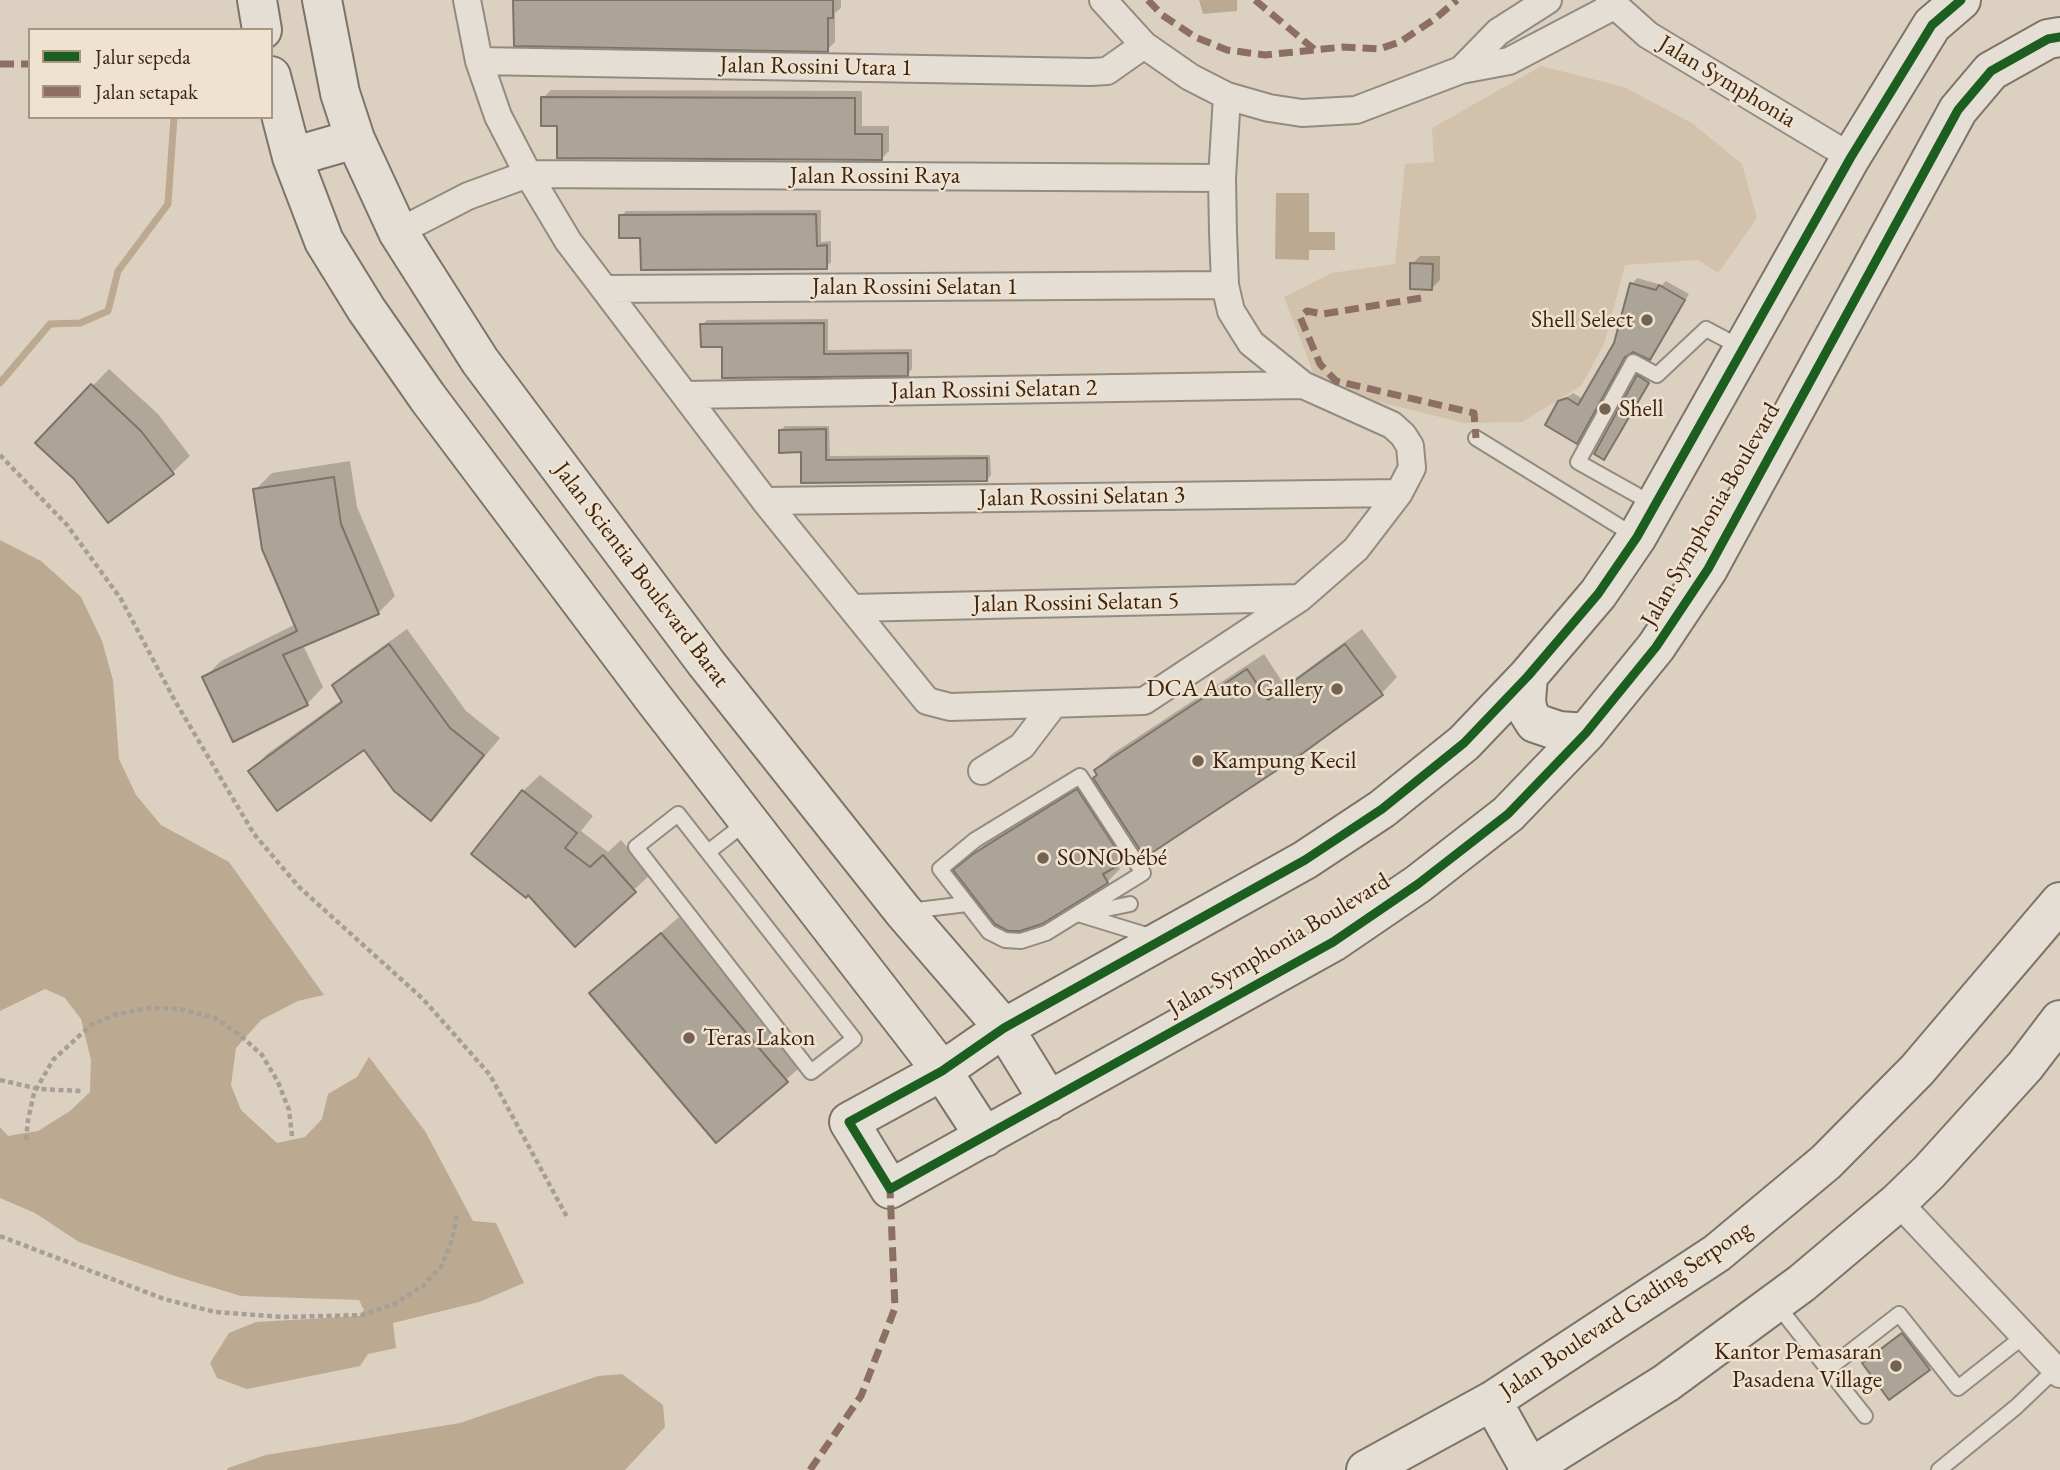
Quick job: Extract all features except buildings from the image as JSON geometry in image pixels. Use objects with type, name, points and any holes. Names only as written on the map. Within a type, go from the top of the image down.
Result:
[{"type":"street","points":[[257,0],[262,28]]},
{"type":"street","name":"Jalan Scientia Boulevard Barat","points":[[322,0],[340,93],[355,139],[398,232],[426,279],[489,373],[706,663],[903,911],[1004,1028],[1049,1101]]},
{"type":"street","points":[[467,0],[479,61],[498,116],[528,174],[568,241],[765,501],[927,701],[950,707],[1144,701],[1300,598],[1356,549],[1399,493],[1412,468],[1410,446],[1392,425],[1303,385],[1251,343],[1231,312],[1225,285],[1222,178],[1227,96]]},
{"type":"street","points":[[1103,0],[1144,45],[1190,77],[1227,96],[1269,108],[1302,113],[1356,110],[1461,71],[1509,61],[1611,3]]},
{"type":"street","points":[[1461,71],[1498,32],[1548,0]]},
{"type":"street","points":[[942,1071],[1004,1028],[1305,860],[1382,809],[1464,743],[1528,676],[1598,594],[1646,521],[1851,157],[1932,25],[1961,0]]},
{"type":"street","name":"Jalan Symphonia","points":[[1611,3],[1648,35],[1851,157]]},
{"type":"street","name":"Jalan Symphonia Boulevard","points":[[942,1071],[849,1122],[890,1189],[1333,942],[1418,884],[1508,814],[1586,733],[1656,647],[1708,569],[1958,110],[1991,71],[2048,38],[2060,37]]},
{"type":"street","name":"Jalan Rossini Utara 1","points":[[479,61],[1091,72],[1107,71],[1144,45]]},
{"type":"street","points":[[273,84],[292,158],[324,241],[366,309],[436,409],[654,699],[942,1071],[985,1137]]},
{"type":"street","points":[[292,158],[355,139]]},
{"type":"street","name":"Jalan Rossini Raya","points":[[398,232],[468,195],[528,174],[1222,178]]},
{"type":"street","name":"Jalan Rossini Selatan 1","points":[[605,289],[1225,285]]},
{"type":"street","name":"Jalan Rossini Selatan 2","points":[[685,395],[1303,385]]},
{"type":"street","name":"Jalan Rossini Selatan 3","points":[[765,501],[1399,493]]},
{"type":"street","name":"Jalan Rossini Selatan 5","points":[[852,608],[1300,598]]},
{"type":"street","points":[[1528,676],[1526,701],[1528,712],[1535,723],[1559,731],[1586,733]]},
{"type":"street","points":[[982,771],[1022,746],[1054,704]]},
{"type":"street","name":"Jalan Boulevard Gading Serpong","points":[[1366,1470],[1492,1401],[1717,1253],[1826,1162],[1917,1070],[2060,903]]},
{"type":"street","points":[[1492,1401],[1529,1469],[1666,1384],[1775,1302],[1898,1202],[1929,1172],[2025,1066],[2060,1020]]},
{"type":"street","points":[[1898,1202],[2058,1369]]},
{"type":"lane","points":[[1646,521],[1578,462],[1633,362],[1657,375],[1706,329],[1743,349]]},
{"type":"lane","points":[[1476,438],[1646,521]]},
{"type":"lane","points":[[1080,776],[1143,873],[1046,933],[1021,941],[1005,940],[989,932],[967,904],[940,869],[975,840],[1080,776]]},
{"type":"lane","points":[[678,814],[708,852],[854,1039],[811,1072],[636,847],[678,814]]},
{"type":"lane","points":[[708,852],[749,821]]},
{"type":"lane","points":[[903,911],[967,904]]},
{"type":"lane","points":[[1078,914],[1130,904]]},
{"type":"lane","points":[[1078,914],[1162,940]]},
{"type":"lane","points":[[1775,1302],[1865,1416]]},
{"type":"lane","points":[[1828,1369],[1899,1314],[1958,1388],[2024,1336]]},
{"type":"lane","points":[[1939,1470],[2058,1369]]},
{"type":"path","points":[[0,455],[67,525],[121,599],[175,701],[254,834],[299,887],[423,999],[490,1075],[566,1217]]},
{"type":"path","points":[[26,1140],[34,1093],[54,1060],[91,1025],[114,1014],[148,1007],[180,1009],[215,1018],[240,1035],[262,1055],[278,1082],[289,1110],[292,1136]]},
{"type":"path","points":[[0,1080],[39,1089],[81,1091]]},
{"type":"path","points":[[0,1236],[164,1299],[215,1312],[283,1317],[362,1315],[394,1304],[423,1286],[442,1265],[452,1240],[457,1215]]},
{"type":"shaded area","points":[[1199,0],[1237,0],[1237,11],[1203,14]]},
{"type":"shaded area","points":[[1541,66],[1624,87],[1692,123],[1742,164],[1757,218],[1718,273],[1698,260],[1625,265],[1604,344],[1581,386],[1522,422],[1464,423],[1347,394],[1313,372],[1284,297],[1331,273],[1395,264],[1405,164],[1434,162],[1432,128]]},
{"type":"shaded area","points":[[1276,193],[1309,193],[1309,232],[1335,232],[1335,250],[1309,250],[1309,260],[1275,259]]},
{"type":"shaded area","points":[[0,540],[41,561],[81,597],[102,641],[113,680],[119,759],[136,795],[161,825],[229,862],[324,995],[298,1001],[261,1020],[236,1048],[231,1085],[241,1110],[277,1143],[305,1137],[322,1119],[328,1094],[357,1077],[369,1057],[425,1131],[473,1221],[496,1223],[524,1283],[479,1302],[393,1323],[396,1348],[368,1354],[360,1366],[247,1389],[217,1378],[210,1363],[229,1333],[256,1322],[359,1316],[364,1310],[359,1300],[241,1296],[79,1242],[35,1213],[0,1198],[0,1127],[8,1136],[38,1131],[70,1111],[90,1092],[91,1060],[81,1019],[65,998],[45,989],[0,1011]]},
{"type":"shaded area","points":[[622,1374],[663,1405],[665,1427],[625,1470],[227,1470],[266,1455],[460,1423],[598,1376]]},
{"type":"waterway","points":[[0,383],[50,324],[80,323],[108,311],[118,271],[168,204],[174,119]]},
{"type":"marked path","points":[[1148,0],[1162,15],[1195,37],[1227,50],[1265,55],[1343,47],[1379,49],[1400,42],[1457,0]]},
{"type":"marked path","points":[[1255,0],[1315,50]]},
{"type":"marked path","points":[[0,64],[28,64]]},
{"type":"marked path","points":[[1421,298],[1323,314],[1307,311],[1300,317],[1320,364],[1336,381],[1474,413],[1476,438]]},
{"type":"marked path","points":[[810,1470],[861,1396],[895,1308],[890,1189]]},
{"type":"cycle path","points":[[1961,0],[1932,25],[1851,157],[1637,537],[1598,594],[1528,676],[1464,743],[1382,809],[1305,860],[1004,1028],[942,1071],[849,1122],[890,1189],[1333,942],[1418,884],[1508,814],[1586,733],[1656,647],[1708,569],[1958,110],[1991,71],[2048,39],[2060,37]]},
{"type":"place","name":"Shell Select","points":[[1647,320]]},
{"type":"place","name":"Shell","points":[[1605,409]]},
{"type":"place","name":"DCA Auto Gallery","points":[[1337,689]]},
{"type":"place","name":"Kampung Kecil","points":[[1198,761]]},
{"type":"place","name":"SONObébé","points":[[1043,858]]},
{"type":"place","name":"Teras Lakon","points":[[689,1038]]},
{"type":"place","name":"Kantor Pemasaran Pasadena Village","points":[[1896,1366]]}]
